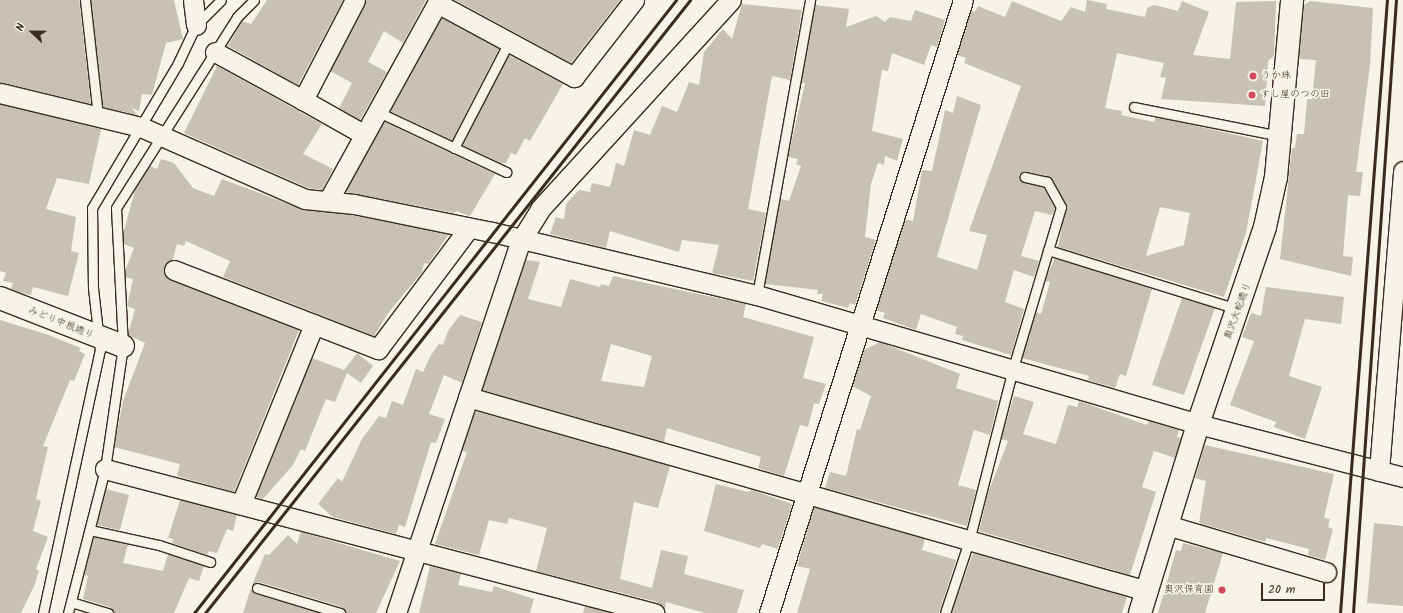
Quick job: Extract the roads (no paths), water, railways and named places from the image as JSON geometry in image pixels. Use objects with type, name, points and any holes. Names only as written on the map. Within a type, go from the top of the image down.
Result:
[{"type":"street","points":[[193,0],[196,25]]},
{"type":"street","points":[[303,100],[355,0]]},
{"type":"street","points":[[328,202],[363,134],[438,1],[574,77],[634,0]]},
{"type":"street","points":[[396,613],[521,240],[540,209],[731,0]]},
{"type":"street","points":[[769,613],[963,0]]},
{"type":"street","name":"奥沢大蛇通り","points":[[1140,613],[1198,424],[1239,309],[1265,227],[1276,177],[1292,0]]},
{"type":"street","points":[[215,52],[363,134]]},
{"type":"street","points":[[0,93],[141,127],[305,199],[469,228],[757,295],[860,323],[1198,424],[1403,477]]},
{"type":"street","points":[[1379,471],[1397,329],[1403,171]]},
{"type":"street","points":[[174,270],[378,349],[469,228]]},
{"type":"street","name":"みどり中根通り","points":[[0,298],[99,339],[123,346]]},
{"type":"street","points":[[241,504],[314,324]]},
{"type":"street","points":[[468,397],[1147,591]]},
{"type":"street","points":[[105,469],[654,613]]},
{"type":"street","points":[[1167,525],[1326,572]]},
{"type":"lane","points":[[85,0],[98,116]]},
{"type":"lane","points":[[43,613],[100,350],[93,288],[92,208],[141,127],[196,25],[221,0]]},
{"type":"lane","points":[[68,613],[105,469],[123,346],[116,208],[237,17],[254,0]]},
{"type":"lane","points":[[757,295],[810,0]]},
{"type":"lane","points":[[454,148],[509,42]]},
{"type":"lane","points":[[1134,107],[1280,136]]},
{"type":"lane","points":[[376,111],[506,172]]},
{"type":"lane","points":[[945,613],[969,541],[1013,368],[1061,207],[1047,182],[1025,177]]},
{"type":"lane","points":[[1048,250],[1239,309]]},
{"type":"lane","points":[[90,530],[159,545],[210,562]]},
{"type":"lane","points":[[257,588],[340,613]]},
{"type":"lane","points":[[71,602],[108,613]]},
{"type":"railway","points":[[194,613],[676,0]]},
{"type":"railway","points":[[205,613],[690,0]]},
{"type":"railway","points":[[1340,613],[1387,0]]},
{"type":"railway","points":[[1353,613],[1396,0]]},
{"type":"place","name":"うか珠","points":[[1253,76]]},
{"type":"place","name":"すし屋のつの田","points":[[1252,95]]},
{"type":"place","name":"奥沢保育園","points":[[1222,590]]}]
